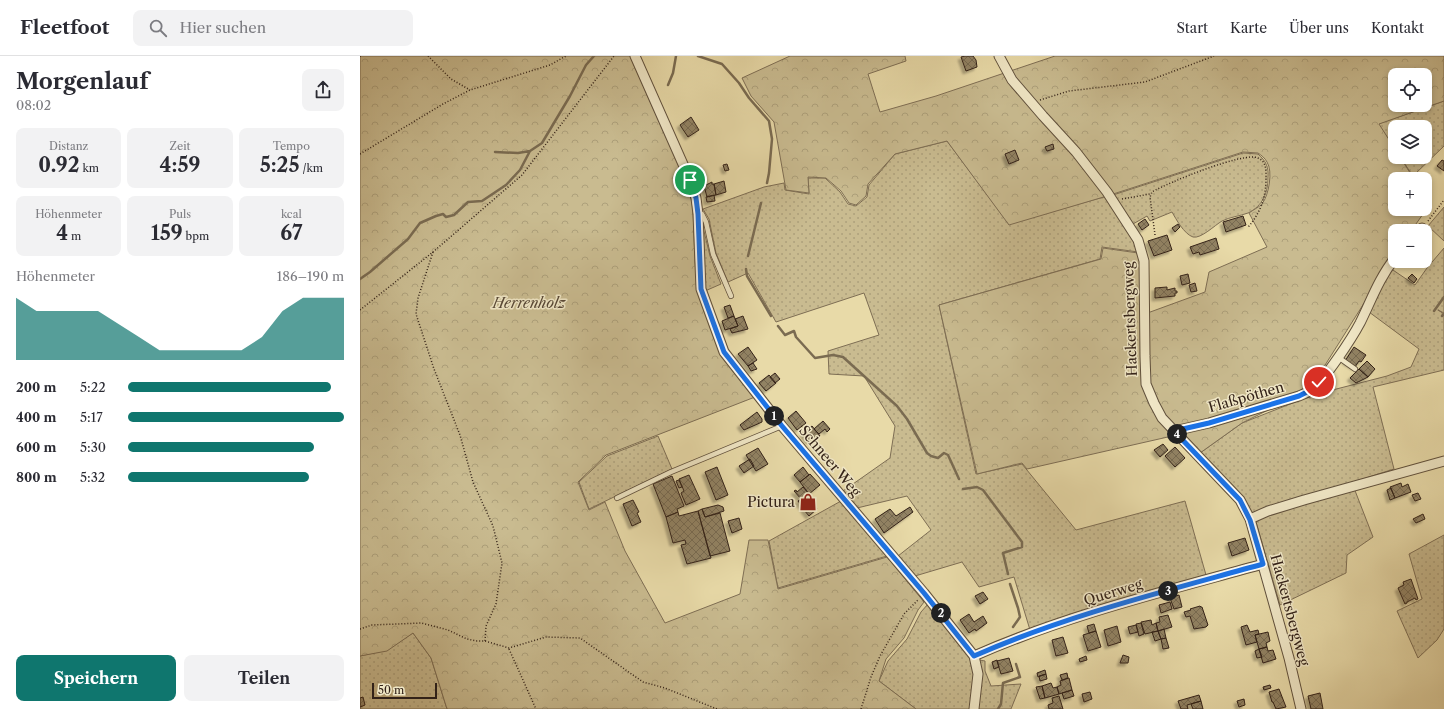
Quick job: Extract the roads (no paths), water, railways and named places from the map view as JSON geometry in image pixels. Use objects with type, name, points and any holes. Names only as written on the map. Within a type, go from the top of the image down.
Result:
[{"type":"street","name":"Schneer Weg","points":[[635,56],[690,180],[696,198],[701,289],[724,352],[782,426],[924,593],[974,656],[978,674],[974,709]]},
{"type":"street","name":"Hackertsbergweg","points":[[999,56],[1012,80],[1076,152],[1113,201],[1135,234],[1141,247],[1144,261],[1146,384],[1162,418],[1240,500],[1250,520],[1287,651],[1301,709]]},
{"type":"street","name":"Flaßpöthen","points":[[1174,431],[1209,423],[1299,396],[1311,390],[1338,357],[1359,325],[1371,296],[1388,268]]},
{"type":"street","points":[[1250,520],[1268,511],[1310,498],[1444,461]]},
{"type":"street","name":"Querweg","points":[[974,656],[1042,629],[1126,603],[1263,564]]},
{"type":"lane","points":[[698,214],[702,214],[706,222],[713,254],[731,296]]},
{"type":"lane","points":[[1338,357],[1355,369]]},
{"type":"lane","points":[[617,498],[782,426]]},
{"type":"waterway","points":[[360,279],[408,239],[420,223],[443,214],[446,217],[454,215],[468,202],[482,201],[506,185],[520,170],[530,151],[542,143],[570,96],[586,65],[594,56]]},
{"type":"waterway","points":[[668,85],[673,73],[676,56]]},
{"type":"waterway","points":[[698,56],[722,64],[769,121],[772,139],[767,183]]},
{"type":"waterway","points":[[495,152],[518,153],[530,151]]},
{"type":"waterway","points":[[748,256],[761,203]]},
{"type":"waterway","points":[[746,269],[747,276],[771,316]]},
{"type":"waterway","points":[[1434,311],[1444,297]]},
{"type":"waterway","points":[[778,326],[785,335],[794,331],[796,337],[815,358],[833,355],[843,357],[897,406],[907,419],[927,453],[938,458],[944,453],[948,455],[959,479]]},
{"type":"waterway","points":[[963,489],[977,487],[983,490],[1022,542],[1022,547],[1003,553],[1008,574]]},
{"type":"waterway","points":[[1010,584],[1020,617],[1013,627]]},
{"type":"waterway","points":[[998,709],[1001,704],[1003,683],[1020,677],[1016,664]]},
{"type":"place","name":"Pictura","points":[[808,502]]},
{"type":"park label","name":"Herrenholz","points":[[529,303]]}]
